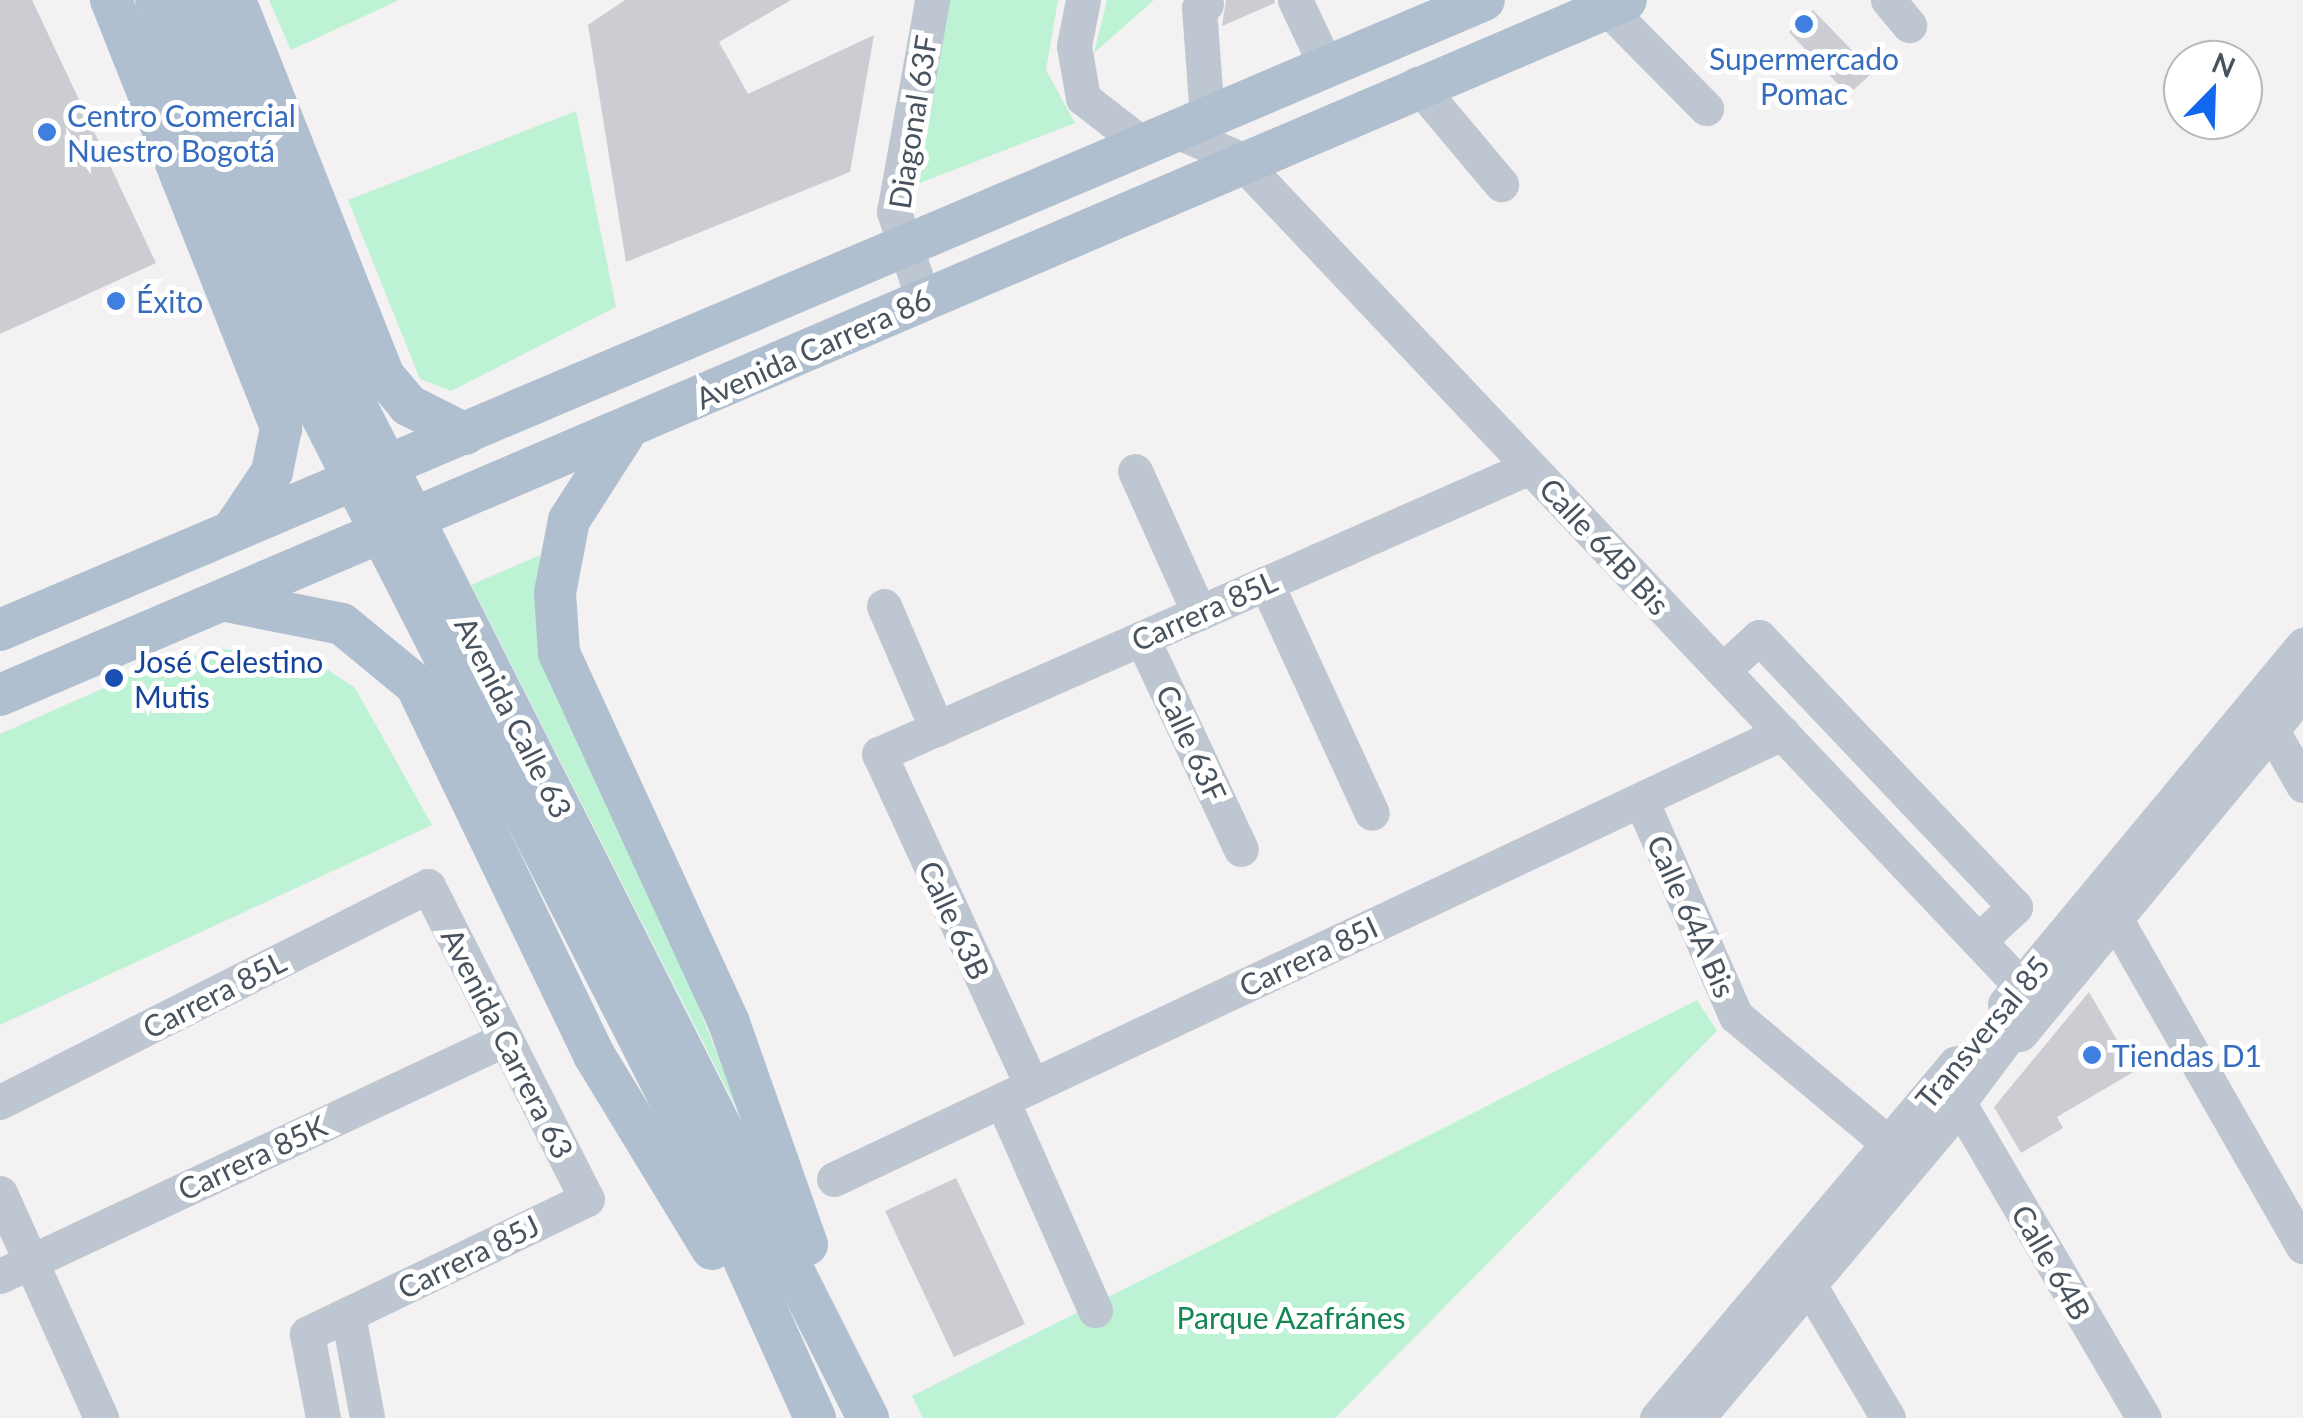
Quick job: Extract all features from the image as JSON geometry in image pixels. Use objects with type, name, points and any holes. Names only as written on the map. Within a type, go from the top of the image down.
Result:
[{"type":"main road","points":[[112,0],[280,428],[272,472],[234,527]]},
{"type":"main road","name":"Avenida Calle 63","points":[[156,0],[316,407],[702,1125],[872,1418]]},
{"type":"main road","name":"Avenida Calle 63","points":[[195,0],[354,401],[702,1125],[815,1418]]},
{"type":"main road","points":[[235,0],[384,376],[408,405],[464,434]]},
{"type":"main road","name":"Avenida Carrera 86","points":[[0,630],[234,527],[464,434],[899,245],[1326,66],[1426,11],[1484,0]]},
{"type":"main road","name":"Avenida Carrera 86","points":[[0,695],[628,430],[1238,158],[1616,4]]},
{"type":"main road","points":[[628,430],[568,520],[555,593],[560,652],[728,1023],[872,1418]]},
{"type":"main road","points":[[220,600],[342,624],[416,686],[594,1055],[696,1218],[796,1418]]},
{"type":"street","name":"Diagonal 63F","points":[[923,299],[899,245],[897,175],[932,0]]},
{"type":"street","points":[[1083,0],[1074,46],[1083,98],[1174,130],[1198,8],[1206,4]]},
{"type":"street","points":[[1295,0],[1326,66]]},
{"type":"street","points":[[1616,4],[1706,108]]},
{"type":"street","points":[[1417,84],[1501,184]]},
{"type":"street","name":"Calle 64B Bis","points":[[1174,130],[1238,158],[2021,986]]},
{"type":"street","name":"Carrera 85L","points":[[879,754],[1530,467]]},
{"type":"street","points":[[1135,471],[1199,613]]},
{"type":"street","points":[[1266,584],[1372,813]]},
{"type":"street","points":[[884,606],[937,729]]},
{"type":"street","points":[[1723,670],[1759,637],[2015,907],[1978,940]]},
{"type":"street","name":"Calle 63F","points":[[1142,638],[1241,849]]},
{"type":"street","name":"Transversal 85","points":[[1697,1418],[2116,920],[2264,717],[2303,644]]},
{"type":"street","name":"Transversal 85","points":[[1658,1418],[2021,986],[2264,717],[2303,692]]},
{"type":"street","points":[[2264,717],[2303,785]]},
{"type":"street","name":"Carrera 85I","points":[[834,1179],[1782,733]]},
{"type":"street","name":"Calle 63B","points":[[879,754],[1017,1093],[1094,1310]]},
{"type":"street","name":"Calle 64A Bis","points":[[1640,800],[1736,1016],[1888,1143]]},
{"type":"street","name":"Carrera 85L","points":[[0,1102],[428,886]]},
{"type":"street","name":"Avenida Carrera 63","points":[[428,886],[587,1199]]},
{"type":"street","points":[[2116,920],[2303,1246]]},
{"type":"street","points":[[1932,1138],[1953,1098],[2021,1019],[2021,986]]},
{"type":"street","name":"Carrera 85K","points":[[0,1276],[505,1039]]},
{"type":"street","name":"Calle 64B","points":[[1960,1105],[2144,1418]]},
{"type":"street","points":[[0,1193],[101,1418]]},
{"type":"street","name":"Carrera 85J","points":[[322,1418],[307,1334],[587,1199]]},
{"type":"street","points":[[1809,1285],[1888,1418]]},
{"type":"street","points":[[348,1314],[367,1418]]},
{"type":"green space","points":[[269,0],[399,0],[291,50]]},
{"type":"green space","points":[[949,0],[1058,0],[1046,70],[1075,123],[915,185]]},
{"type":"green space","points":[[1107,0],[1154,0],[1094,53]]},
{"type":"green space","points":[[576,111],[616,307],[451,391],[420,379],[348,200]]},
{"type":"green space","points":[[540,555],[539,598],[744,1123],[471,585]]},
{"type":"green space","points":[[224,649],[316,662],[355,688],[432,825],[0,1025],[0,734],[149,668]]},
{"type":"green space","name":"Parque Azafránes","points":[[1697,1000],[1717,1031],[1335,1418],[923,1418],[912,1396]]},
{"type":"building","name":"Centro Comercial Nuestro Bogotá","points":[[0,0],[32,0],[156,263],[0,334]]},
{"type":"building","points":[[625,0],[791,0],[719,42],[748,94],[874,35],[850,172],[626,262],[588,25]]},
{"type":"building","points":[[1226,0],[1274,0],[1275,3],[1222,26]]},
{"type":"building","points":[[1813,10],[1873,72],[1848,95],[1789,32]]},
{"type":"building","points":[[2089,992],[2135,1071],[2057,1117],[2063,1128],[2021,1153],[1994,1107]]},
{"type":"building","points":[[956,1178],[1025,1324],[954,1357],[885,1211]]},
{"type":"place","name":"Supermercado Pomac","points":[[1804,24]]},
{"type":"place","name":"Centro Comercial Nuestro Bogotá","points":[[47,132]]},
{"type":"place","name":"Éxito","points":[[116,301]]},
{"type":"place","name":"José Celestino Mutis","points":[[114,678]]},
{"type":"place","name":"Tiendas D1","points":[[2092,1055]]}]
